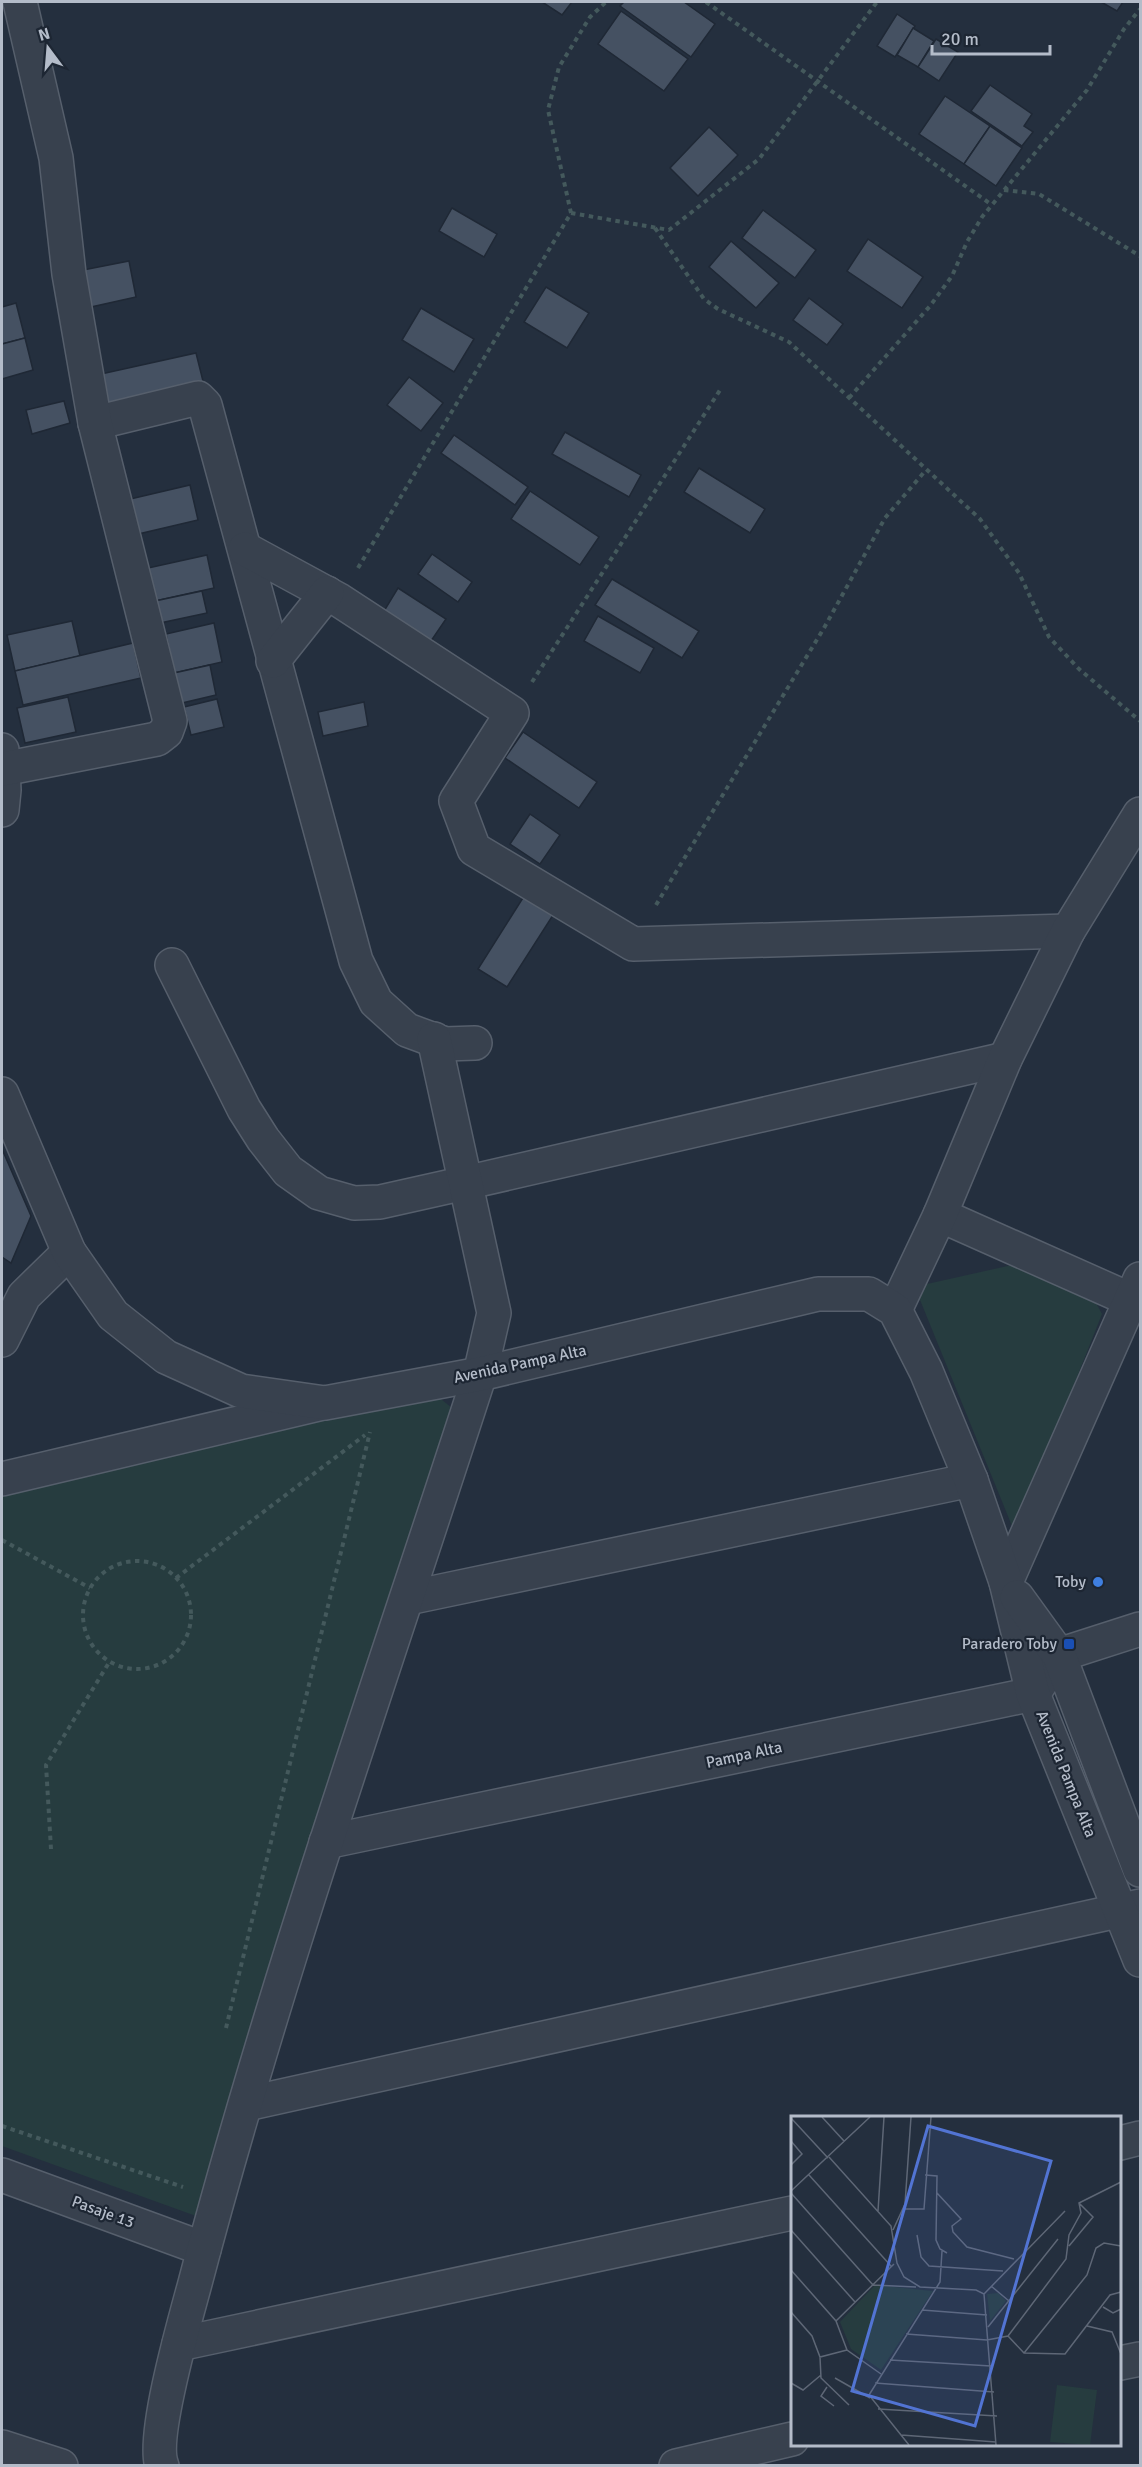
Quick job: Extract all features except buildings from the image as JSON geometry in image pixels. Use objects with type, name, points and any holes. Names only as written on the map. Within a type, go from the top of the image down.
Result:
[{"type":"street","points":[[2,810],[4,790],[2,760],[157,739],[166,732],[170,721],[95,423],[69,274],[56,158],[20,2]]},
{"type":"street","points":[[95,423],[198,398],[205,405],[356,962],[376,1002],[407,1030],[446,1044],[476,1043]]},
{"type":"street","points":[[245,549],[333,597],[512,713],[456,801],[474,849],[633,944],[1068,931]]},
{"type":"street","points":[[273,661],[333,597]]},
{"type":"street","points":[[895,1311],[940,1215],[1005,1059],[1068,931],[1140,814]]},
{"type":"street","points":[[172,964],[244,1109],[263,1139],[288,1171],[319,1194],[354,1203],[380,1202],[465,1184],[1005,1059]]},
{"type":"street","points":[[162,2466],[159,2458],[160,2433],[179,2344],[204,2249],[326,1842],[480,1374],[494,1313],[434,1040]]},
{"type":"street","name":"Avenida Pampa Alta","points":[[2,1094],[69,1252],[113,1315],[166,1357],[241,1390],[325,1402],[480,1374],[818,1294],[869,1294],[895,1311],[926,1371],[971,1480],[1006,1582],[1033,1694],[1131,1908],[1140,1960]]},
{"type":"street","points":[[940,1215],[1136,1289],[1006,1582]]},
{"type":"street","points":[[2,1340],[13,1289],[69,1252]]},
{"type":"street","points":[[2,1479],[325,1402]]},
{"type":"street","points":[[408,1598],[971,1480]]},
{"type":"street","name":"Avenida Pampa Alta","points":[[1006,1582],[1059,1656],[1140,1870]]},
{"type":"street","points":[[1033,1694],[1059,1656],[1140,1629]]},
{"type":"street","name":"Pampa Alta","points":[[326,1842],[1033,1694]]},
{"type":"street","points":[[246,2104],[1131,1908]]},
{"type":"street","points":[[1121,2143],[1140,2138]]},
{"type":"street","name":"Pasaje 13","points":[[2,2175],[204,2249]]},
{"type":"street","points":[[179,2344],[791,2213]]},
{"type":"street","points":[[1121,2363],[1140,2358]]},
{"type":"street","points":[[676,2466],[791,2439]]},
{"type":"street","points":[[2,2447],[61,2466]]},
{"type":"path","points":[[333,597],[571,213],[548,110],[559,67],[590,17],[606,2]]},
{"type":"path","points":[[706,2],[992,205]]},
{"type":"path","points":[[571,213],[669,231],[759,159],[877,2]]},
{"type":"path","points":[[849,398],[930,306],[952,276],[967,242],[992,205],[1088,90],[1124,29],[1140,9]]},
{"type":"path","points":[[1004,190],[1039,194],[1140,256]]},
{"type":"path","points":[[655,228],[704,299],[718,309],[789,342],[980,519],[1019,573],[1049,637],[1079,669],[1140,721]]},
{"type":"path","points":[[512,713],[722,387]]},
{"type":"path","points":[[633,944],[824,628],[885,518],[926,470]]},
{"type":"path","points":[[176,1578],[370,1431],[224,2037]]},
{"type":"path","points":[[2,1540],[90,1588]]},
{"type":"path","points":[[130,1561],[146,1561],[162,1566],[185,1589],[190,1606],[191,1623],[185,1640],[175,1654],[160,1663],[144,1668],[126,1667],[110,1661],[97,1651],[87,1636],[83,1620],[84,1604],[90,1588],[100,1575],[114,1566],[130,1561]]},
{"type":"path","points":[[51,1849],[46,1765],[110,1661]]},
{"type":"path","points":[[2,2126],[187,2188]]},
{"type":"green space","points":[[1012,1265],[1095,1301],[1102,1314],[1021,1518],[1012,1526],[918,1295],[927,1284]]},
{"type":"green space","points":[[436,1395],[452,1408],[196,2216],[2,2146],[2,1487]]},
{"type":"place","name":"Toby","points":[[1098,1582]]},
{"type":"place","name":"Paradero Toby","points":[[1069,1644]]}]
